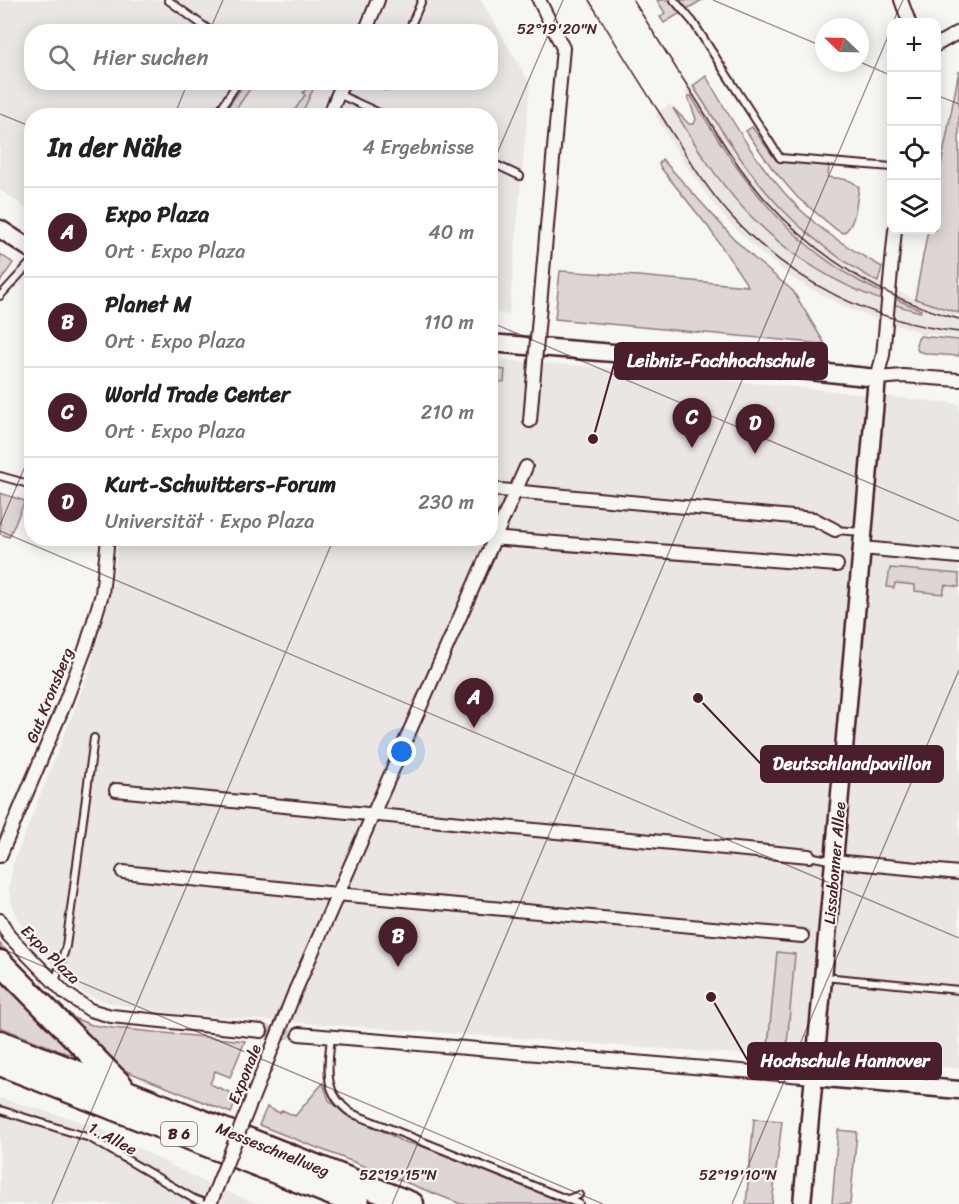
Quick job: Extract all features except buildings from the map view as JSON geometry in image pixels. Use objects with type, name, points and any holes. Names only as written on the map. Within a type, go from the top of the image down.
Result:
[{"type":"highway","points":[[0,962],[128,1092]]},
{"type":"highway","name":"Messeschnellweg","points":[[0,1042],[412,1204]]},
{"type":"highway","name":"Messeschnellweg","points":[[0,1064],[358,1204]]},
{"type":"main road","points":[[0,229],[24,245]]},
{"type":"main road","points":[[498,344],[712,361],[877,378]]},
{"type":"main road","name":"Lissabonner Allee","points":[[802,1204],[877,378]]},
{"type":"main road","points":[[814,1077],[959,1090]]},
{"type":"street","points":[[368,24],[378,0]]},
{"type":"street","points":[[530,421],[564,48],[539,0]]},
{"type":"street","points":[[901,0],[908,18]]},
{"type":"street","points":[[941,42],[959,32]]},
{"type":"street","points":[[332,108],[339,90]]},
{"type":"street","points":[[895,234],[883,355],[877,378],[903,376],[959,380]]},
{"type":"street","points":[[498,525],[526,467]]},
{"type":"street","points":[[498,489],[814,519],[835,530]]},
{"type":"street","points":[[498,538],[837,565]]},
{"type":"street","points":[[863,540],[959,557]]},
{"type":"street","name":"Gut Kronsberg","points":[[0,856],[86,647],[102,594],[107,546]]},
{"type":"street","points":[[337,894],[489,546]]},
{"type":"street","points":[[116,790],[810,856]]},
{"type":"street","points":[[834,861],[959,873]]},
{"type":"street","points":[[123,872],[337,894],[802,936]]},
{"type":"street","name":"Exponale","points":[[209,1204],[337,894]]},
{"type":"street","name":"Expo Plaza","points":[[0,920],[9,936],[64,993],[90,1010],[111,1016],[261,1031]]},
{"type":"street","points":[[299,1034],[814,1077]]},
{"type":"lane","points":[[168,0],[201,24]]},
{"type":"lane","points":[[412,24],[422,0]]},
{"type":"lane","points":[[674,0],[693,22],[780,158],[887,167]]},
{"type":"lane","points":[[221,108],[233,90]]},
{"type":"lane","points":[[343,90],[366,108]]},
{"type":"lane","points":[[498,166],[520,176]]},
{"type":"lane","points":[[0,296],[24,270]]},
{"type":"lane","points":[[0,476],[24,483]]},
{"type":"lane","points":[[835,530],[863,540]]},
{"type":"lane","points":[[55,982],[66,946],[94,738]]},
{"type":"lane","points":[[810,856],[834,861]]},
{"type":"lane","points":[[823,977],[959,990]]},
{"type":"lane","points":[[331,1037],[328,1079],[334,1096],[342,1107],[356,1115],[579,1204]]},
{"type":"lane","name":"1. Allee","points":[[0,1110],[90,1138],[194,1198],[209,1204]]},
{"type":"lane","points":[[567,1199],[579,1195]]},
{"type":"shaded area","points":[[0,0],[481,0],[495,24],[24,24],[24,90],[498,90],[498,29],[530,84],[509,314],[498,313],[498,108],[24,108],[24,206],[0,190]]},
{"type":"shaded area","points":[[657,0],[702,0],[664,23],[660,17],[665,13]]},
{"type":"shaded area","points":[[959,71],[959,313],[915,299],[927,234],[941,234],[941,165]]},
{"type":"shaded area","points":[[706,76],[742,136],[783,191],[816,224],[848,247],[882,267],[878,282],[851,266],[813,238],[790,217],[755,178],[693,86]]},
{"type":"shaded area","points":[[693,86],[752,175],[794,221],[825,248],[878,282],[915,299],[959,313],[959,338],[918,334],[918,331],[881,321],[843,306],[790,276],[757,250],[715,206],[685,164],[655,115],[670,104],[689,124],[695,123],[695,114],[685,92]]},
{"type":"shaded area","points":[[240,90],[249,90],[237,108],[227,108]]},
{"type":"shaded area","points":[[305,90],[313,90],[304,108],[296,108],[305,95],[303,93]]},
{"type":"shaded area","points":[[691,96],[738,169],[792,231],[841,270],[874,289],[921,310],[920,312],[871,296],[825,274],[782,245],[763,228],[744,209],[715,173],[673,108],[689,124],[694,124],[696,119],[688,97]]},
{"type":"shaded area","points":[[752,127],[776,160],[829,166],[828,177],[853,182],[859,188],[855,213],[847,230],[843,233],[837,230],[798,198],[772,168],[746,131]]},
{"type":"shaded area","points":[[662,159],[737,242],[793,291],[825,344],[555,319],[560,271],[748,286],[709,228],[661,168],[659,164]]},
{"type":"shaded area","points":[[0,254],[13,263],[0,282]]},
{"type":"shaded area","points":[[920,336],[959,340],[959,356],[918,351],[916,344]]},
{"type":"shaded area","points":[[498,360],[608,368],[959,404],[959,1068],[169,1013],[111,1003],[84,994],[55,967],[26,932],[14,912],[9,889],[13,864],[88,675],[112,585],[118,546],[498,546]]},
{"type":"shaded area","points":[[498,369],[505,370],[504,382],[498,381]]},
{"type":"shaded area","points":[[0,493],[24,501],[9,537],[0,534]]},
{"type":"shaded area","points":[[890,568],[959,574],[959,587],[945,585],[943,594],[915,591],[915,585],[895,583],[894,588],[887,587]]},
{"type":"shaded area","points":[[0,944],[60,1006],[76,1019],[92,1025],[113,1028],[245,1041],[230,1077],[215,1071],[210,1084],[238,1096],[231,1113],[117,1067],[0,953]]},
{"type":"shaded area","points":[[777,952],[795,954],[785,1048],[768,1046]]},
{"type":"shaded area","points":[[0,975],[73,1051],[72,1053],[68,1054],[0,1027]]},
{"type":"shaded area","points":[[323,1083],[329,1100],[346,1115],[401,1141],[424,1147],[567,1204],[461,1204],[259,1125],[267,1107],[295,1116]]},
{"type":"shaded area","points":[[0,1098],[96,1126],[209,1185],[258,1204],[0,1204]]},
{"type":"shaded area","points":[[754,1119],[782,1121],[772,1204],[746,1204]]},
{"type":"shaded area","points":[[838,1130],[857,1132],[850,1204],[832,1204]]},
{"type":"tunnel","points":[[261,1031],[299,1034]]},
{"type":"tram line","points":[[589,0],[702,179],[721,205],[755,240],[807,279],[835,295],[895,319],[959,332]]},
{"type":"tram line","points":[[633,0],[730,152],[755,187],[784,219],[806,239],[852,273],[904,300],[959,319]]},
{"type":"place","name":"Leibniz-Fachhochschule","points":[[593,439]]},
{"type":"place","name":"World Trade Center","points":[[692,448]]},
{"type":"place","name":"Kurt-Schwitters-Forum","points":[[755,454]]},
{"type":"place","name":"Deutschlandpavillon","points":[[698,698]]},
{"type":"place","name":"Expo Plaza","points":[[474,728]]},
{"type":"place","name":"Planet M","points":[[398,967]]},
{"type":"place","name":"Hochschule Hannover","points":[[711,997]]}]
